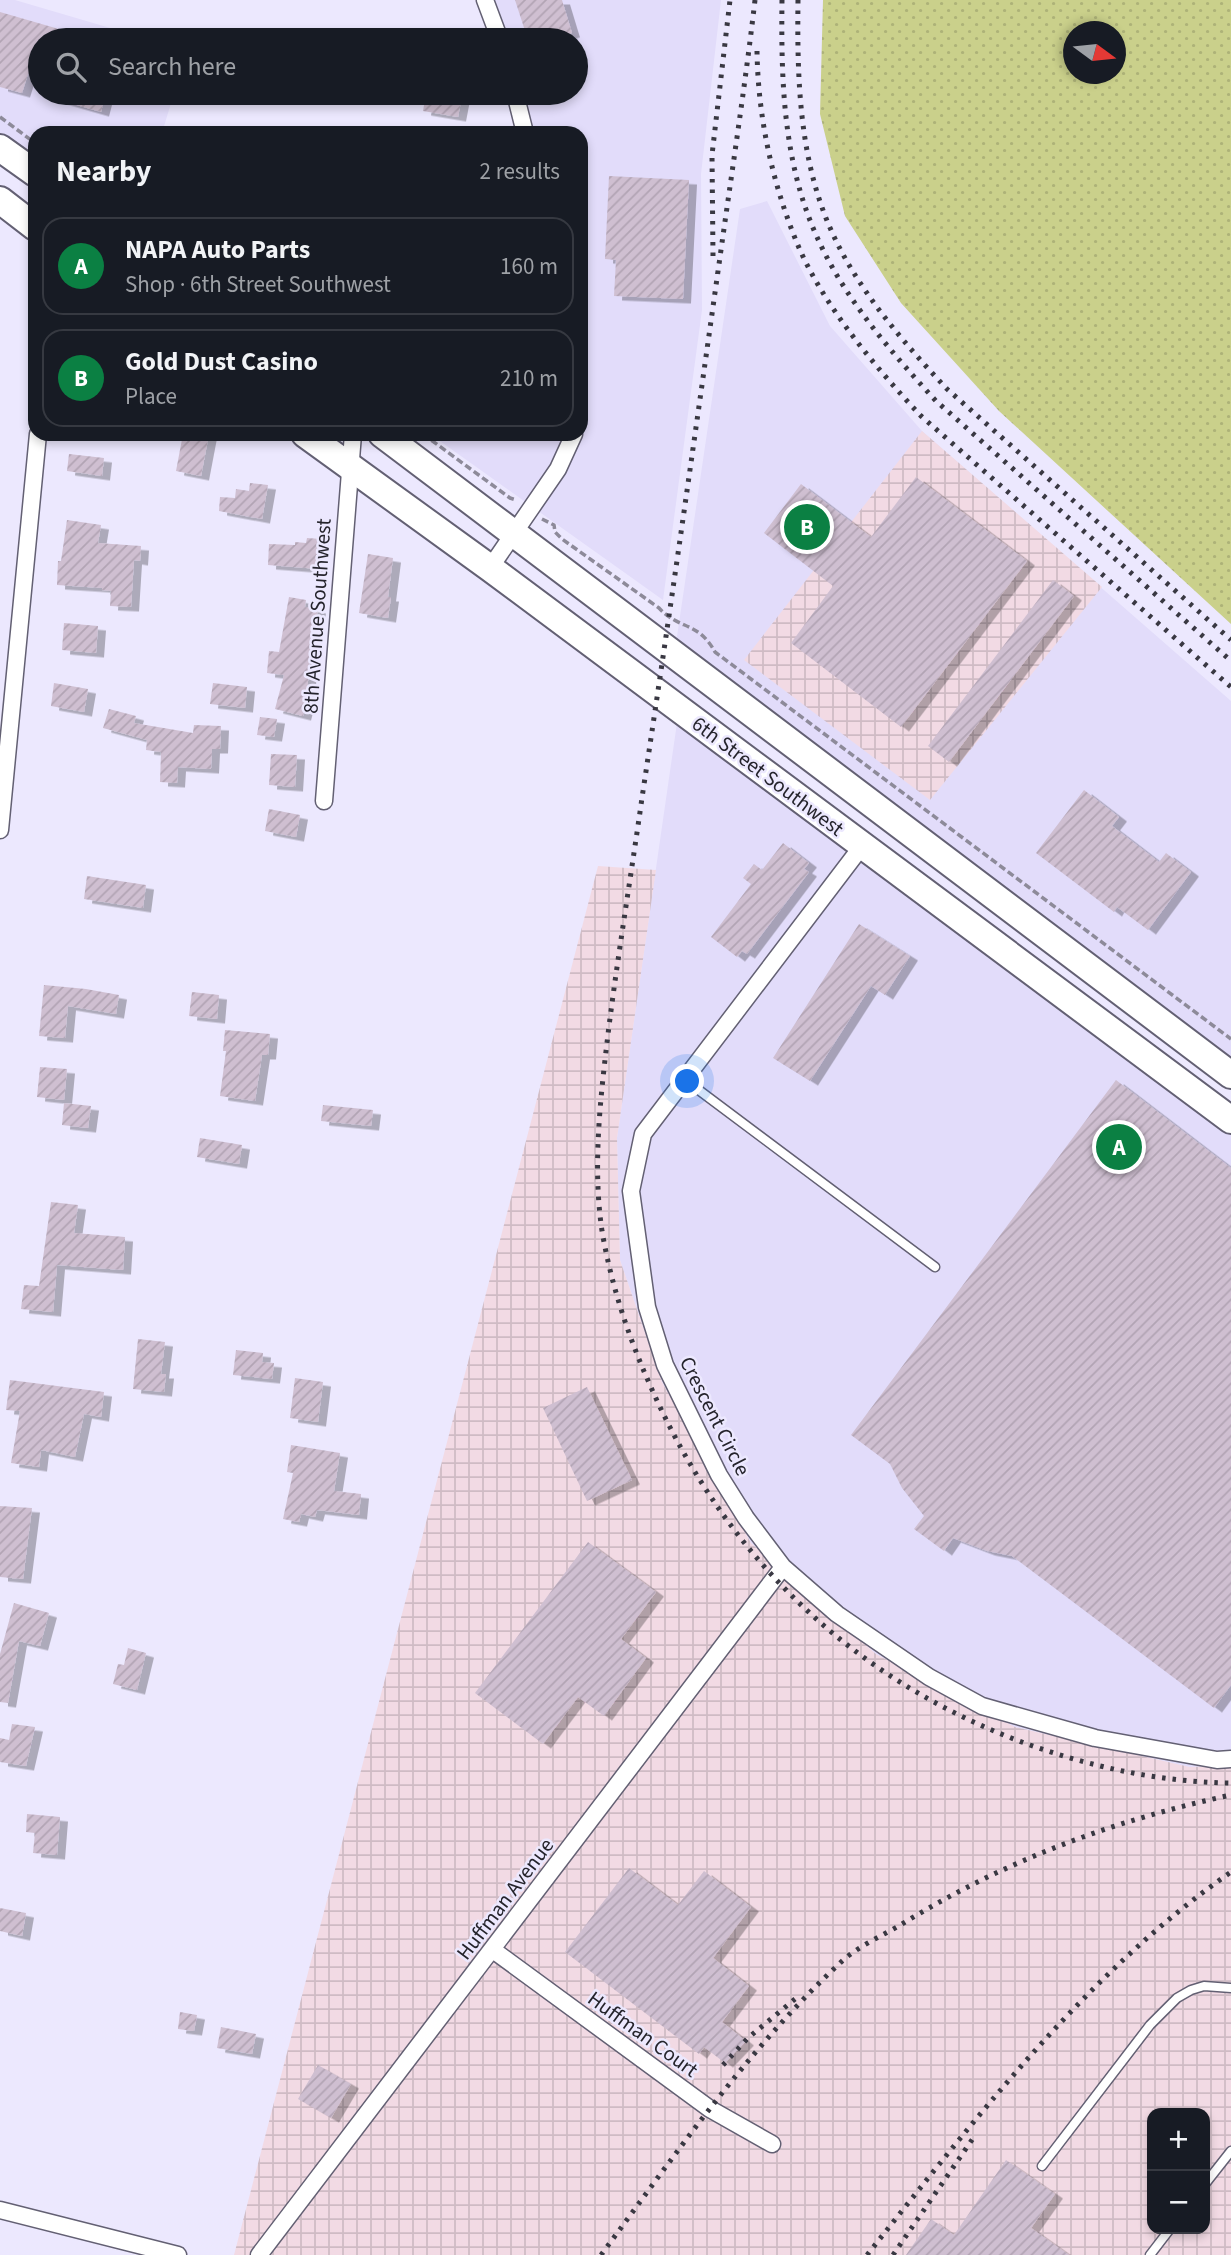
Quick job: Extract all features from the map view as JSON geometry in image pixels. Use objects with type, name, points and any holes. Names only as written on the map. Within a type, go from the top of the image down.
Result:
[{"type":"main road","points":[[0,148],[28,168]]},
{"type":"main road","points":[[0,200],[28,222]]},
{"type":"main road","name":"6th Street Southwest","points":[[314,441],[1231,1120]]},
{"type":"main road","name":"6th Street Southwest","points":[[391,441],[1231,1075]]},
{"type":"street","points":[[485,0],[496,28]]},
{"type":"street","points":[[518,105],[523,126]]},
{"type":"street","points":[[0,830],[37,441]]},
{"type":"street","name":"8th Avenue Southwest","points":[[324,802],[352,441]]},
{"type":"street","points":[[489,568],[558,469],[571,441]]},
{"type":"street","name":"Crescent Circle","points":[[862,846],[643,1134],[631,1191],[647,1307],[665,1365],[708,1452],[746,1518],[783,1567],[837,1614],[929,1677],[982,1706],[1096,1738],[1217,1760],[1231,1759]]},
{"type":"street","name":"Huffman Avenue","points":[[259,2255],[783,1567]]},
{"type":"street","name":"Huffman Court","points":[[493,1950],[710,2109],[772,2144]]},
{"type":"street","points":[[0,2210],[178,2255]]},
{"type":"lane","points":[[684,1079],[934,1267]]},
{"type":"lane","points":[[1042,2166],[1150,2025],[1177,1998],[1204,1986],[1231,1988]]},
{"type":"lane","points":[[1210,2178],[1231,2151]]},
{"type":"lane","points":[[1150,2255],[1166,2234]]},
{"type":"path","points":[[0,117],[28,139]]},
{"type":"path","points":[[433,441],[517,502]]},
{"type":"path","points":[[551,525],[554,525],[555,532],[562,539],[659,608],[670,620],[699,631],[715,652],[1231,1039]]},
{"type":"shaded area","points":[[0,0],[15,0],[110,28],[28,28],[28,105],[170,105],[164,126],[28,126],[28,168],[0,147]]},
{"type":"shaded area","points":[[483,0],[721,0],[701,174],[702,310],[663,600],[440,441],[588,441],[588,126],[523,126],[518,105],[588,105],[588,28],[495,28]]},
{"type":"shaded area","points":[[767,201],[830,326],[922,431],[1231,701],[1231,1074],[674,657],[740,209]]},
{"type":"shaded area","points":[[922,431],[1102,587],[930,800],[744,660]]},
{"type":"shaded area","points":[[679,709],[1231,1120],[1231,1765],[1190,1767],[1014,1727],[876,1654],[751,1543],[662,1382],[620,1260],[617,1138]]},
{"type":"shaded area","points":[[598,866],[656,870],[617,1138],[620,1260],[662,1382],[751,1543],[876,1654],[1015,1727],[1190,1767],[1231,1765],[1231,2255],[234,2255]]},
{"type":"green space","points":[[823,0],[1231,0],[1231,624],[999,411],[901,303],[845,216],[820,114]]},
{"type":"building","points":[[515,0],[562,0],[570,28],[524,28]]},
{"type":"building","points":[[0,12],[55,28],[28,28],[28,74],[22,93],[0,87]]},
{"type":"building","points":[[77,105],[103,105],[101,112]]},
{"type":"building","points":[[424,105],[460,105],[458,117],[423,111]]},
{"type":"building","points":[[609,176],[689,180],[683,299],[614,296],[616,260],[605,259]]},
{"type":"building","points":[[182,441],[208,441],[201,476],[176,471]]},
{"type":"building","points":[[69,454],[104,458],[102,476],[67,471]]},
{"type":"building","points":[[916,477],[1027,561],[901,727],[791,643],[833,586],[764,533],[801,484],[871,537]]},
{"type":"building","points":[[250,483],[268,485],[262,519],[219,511],[220,497],[235,498],[236,489],[249,491]]},
{"type":"building","points":[[67,520],[101,525],[98,543],[141,546],[140,561],[134,560],[131,607],[110,606],[111,591],[102,588],[57,585],[58,561],[61,561]]},
{"type":"building","points":[[307,538],[321,539],[319,569],[268,565],[269,544],[295,545],[295,542],[306,543]]},
{"type":"building","points":[[368,554],[393,558],[388,618],[359,613]]},
{"type":"building","points":[[1053,580],[1074,596],[949,762],[928,746]]},
{"type":"building","points":[[289,597],[306,600],[305,607],[318,609],[311,645],[309,693],[303,716],[275,709],[284,675],[267,673],[269,651],[279,652]]},
{"type":"building","points":[[64,623],[98,626],[96,653],[62,650]]},
{"type":"building","points":[[54,683],[88,689],[84,712],[51,706]]},
{"type":"building","points":[[213,683],[247,687],[245,708],[210,704]]},
{"type":"building","points":[[109,709],[136,716],[134,723],[193,733],[194,725],[221,726],[220,749],[212,749],[211,769],[178,767],[177,783],[160,782],[161,752],[146,750],[147,740],[103,728]]},
{"type":"building","points":[[260,717],[277,719],[274,737],[257,735]]},
{"type":"building","points":[[271,754],[297,755],[295,787],[269,785]]},
{"type":"building","points":[[1084,790],[1119,817],[1112,826],[1159,862],[1166,853],[1191,872],[1148,930],[1117,907],[1114,912],[1036,853]]},
{"type":"building","points":[[269,809],[300,815],[296,837],[265,831]]},
{"type":"building","points":[[783,843],[809,863],[804,869],[809,872],[747,954],[742,951],[737,957],[711,937],[751,884],[743,878],[754,864],[762,870]]},
{"type":"building","points":[[87,876],[146,885],[143,908],[84,899]]},
{"type":"building","points":[[859,924],[910,956],[885,995],[871,986],[810,1081],[773,1058]]},
{"type":"building","points":[[44,985],[119,995],[116,1014],[68,1006],[65,1038],[39,1036]]},
{"type":"building","points":[[192,992],[219,995],[217,1019],[189,1016]]},
{"type":"building","points":[[225,1030],[270,1034],[268,1055],[262,1055],[255,1101],[220,1096],[226,1051],[223,1051]]},
{"type":"building","points":[[40,1067],[67,1069],[64,1100],[37,1097]]},
{"type":"building","points":[[1116,1080],[1231,1168],[1231,1685],[1214,1708],[1012,1556],[987,1551],[953,1538],[944,1551],[914,1529],[924,1516],[902,1488],[890,1464],[851,1435]]},
{"type":"building","points":[[64,1103],[91,1106],[88,1128],[62,1125]]},
{"type":"building","points":[[323,1105],[373,1110],[371,1126],[321,1121]]},
{"type":"building","points":[[200,1138],[242,1145],[239,1164],[197,1157]]},
{"type":"building","points":[[51,1202],[78,1205],[74,1233],[125,1237],[123,1270],[57,1265],[53,1312],[21,1309],[24,1285],[39,1286]]},
{"type":"building","points":[[138,1339],[165,1342],[161,1374],[166,1374],[164,1392],[133,1389]]},
{"type":"building","points":[[236,1350],[263,1353],[262,1362],[274,1363],[272,1379],[233,1375]]},
{"type":"building","points":[[295,1378],[323,1382],[318,1422],[290,1418]]},
{"type":"building","points":[[10,1380],[104,1392],[101,1417],[84,1414],[75,1457],[41,1450],[39,1467],[11,1463],[20,1411],[6,1410]]},
{"type":"building","points":[[587,1387],[632,1480],[587,1501],[543,1408]]},
{"type":"building","points":[[291,1445],[340,1453],[334,1491],[361,1494],[359,1515],[317,1510],[315,1517],[301,1514],[299,1522],[283,1519],[293,1473],[287,1472]]},
{"type":"building","points":[[0,1506],[32,1508],[23,1579],[0,1577]]},
{"type":"building","points":[[588,1542],[656,1592],[621,1639],[646,1658],[604,1716],[578,1697],[543,1744],[475,1693]]},
{"type":"building","points":[[14,1603],[49,1613],[40,1646],[19,1641],[8,1703],[0,1702],[0,1654]]},
{"type":"building","points":[[128,1648],[146,1653],[137,1690],[113,1684],[118,1664],[124,1665]]},
{"type":"building","points":[[12,1724],[35,1727],[26,1766],[0,1762],[0,1738],[9,1740]]},
{"type":"building","points":[[27,1814],[60,1817],[57,1855],[33,1853],[35,1833],[26,1832]]},
{"type":"building","points":[[629,1868],[678,1905],[704,1871],[751,1907],[713,1958],[749,1986],[722,2022],[746,2041],[725,2063],[704,2047],[699,2054],[565,1952]]},
{"type":"building","points":[[0,1908],[26,1913],[22,1936],[0,1931]]},
{"type":"building","points":[[180,2012],[197,2015],[194,2031],[178,2029]]},
{"type":"building","points":[[221,2027],[256,2034],[252,2054],[217,2048]]},
{"type":"building","points":[[318,2065],[351,2084],[331,2118],[298,2099]]},
{"type":"building","points":[[1006,2160],[1055,2194],[1031,2228],[1069,2255],[906,2255],[931,2219],[954,2235]]},
{"type":"railway","points":[[713,256],[712,155],[730,0]]},
{"type":"railway","points":[[755,0],[603,1077],[598,1154],[599,1206],[615,1290],[634,1348],[650,1385],[681,1447],[716,1505],[757,1558],[802,1606],[852,1649],[907,1686],[966,1718],[1030,1745],[1079,1760],[1154,1777],[1231,1783]]},
{"type":"railway","points":[[782,0],[786,120],[797,180],[817,237],[855,303],[886,344],[936,401],[1231,661]]},
{"type":"railway","points":[[798,0],[802,117],[812,175],[831,230],[868,294],[898,334],[947,389],[1231,640]]},
{"type":"railway","points":[[757,51],[760,100],[780,197],[797,243],[835,312],[886,377],[921,416],[1231,687]]},
{"type":"railway","points":[[601,2255],[713,2104],[805,1997],[853,1952],[941,1901],[1020,1862],[1102,1830],[1231,1795]]},
{"type":"railway","points":[[867,2255],[992,2100],[1081,2001],[1128,1955],[1178,1912],[1231,1872]]},
{"type":"railway","points":[[723,2065],[748,2038],[795,1999]]},
{"type":"railway","points":[[893,2255],[976,2134]]},
{"type":"place","name":"Gold Dust Casino","points":[[807,527]]},
{"type":"place","name":"NAPA Auto Parts","points":[[1119,1147]]}]
